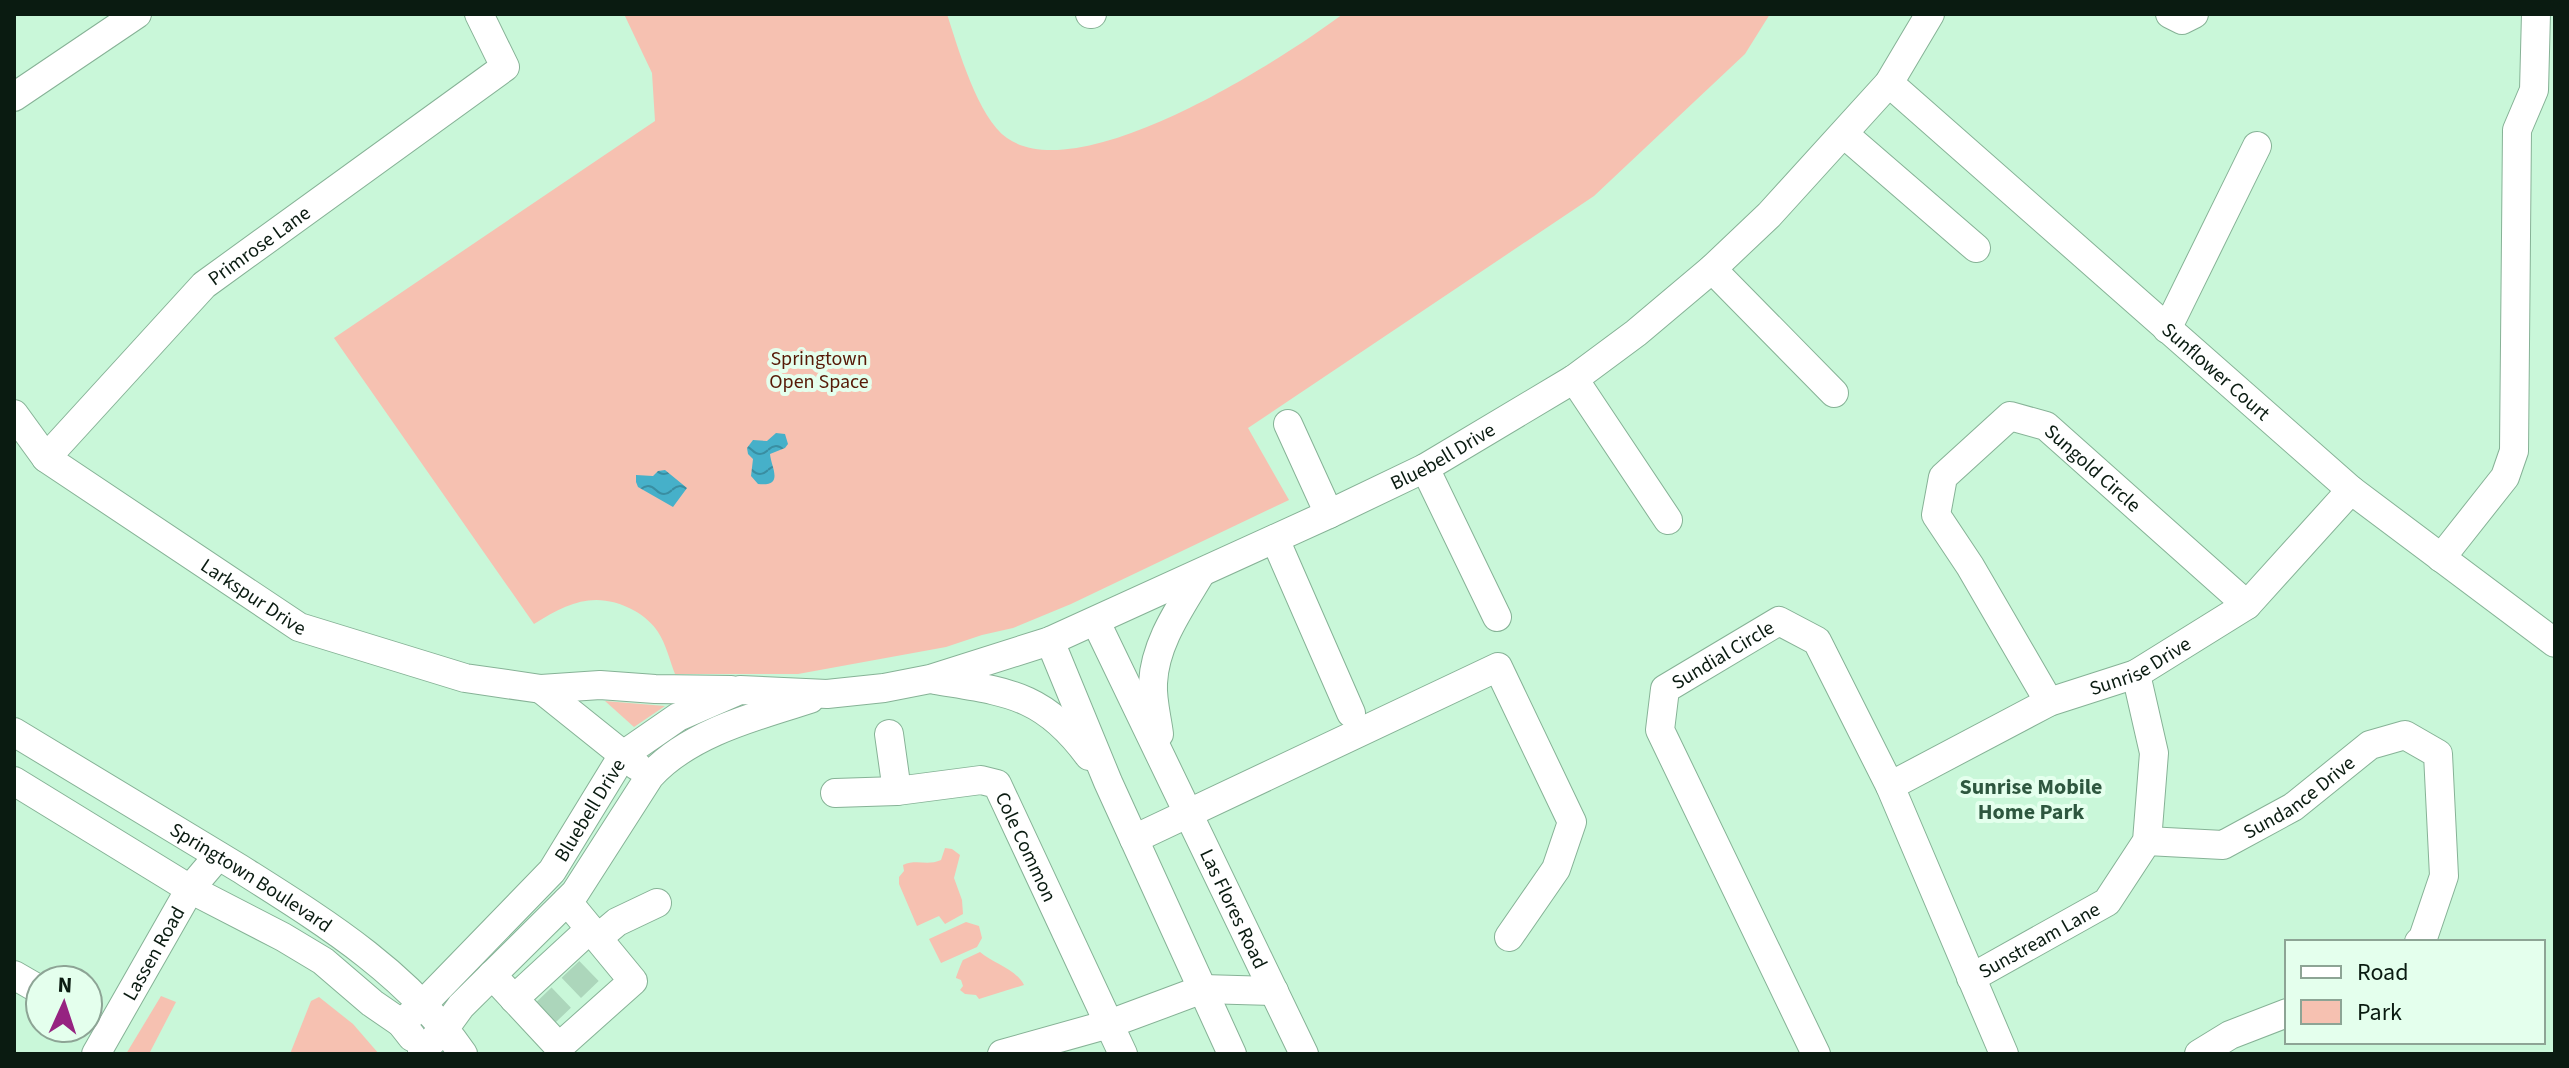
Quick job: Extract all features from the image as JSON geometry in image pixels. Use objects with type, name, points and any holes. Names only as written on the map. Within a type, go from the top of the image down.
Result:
[{"type":"street","points":[[14,97],[137,14]]},
{"type":"street","name":"Primrose Lane","points":[[46,458],[204,285],[505,67],[479,14]]},
{"type":"street","name":"Bluebell Drive","points":[[401,1023],[552,871],[623,755],[678,717],[740,690],[827,694],[884,688],[930,679],[1050,641],[1425,468],[1574,379],[1636,333],[1712,269],[1769,215],[1889,83],[1930,14]]},
{"type":"street","points":[[2170,14],[2182,20],[2194,14]]},
{"type":"street","points":[[2441,558],[2505,477],[2514,451],[2517,130],[2534,90],[2536,14]]},
{"type":"street","name":"Sunflower Court","points":[[1889,83],[2351,490],[2555,643]]},
{"type":"street","points":[[1844,134],[1976,248]]},
{"type":"street","points":[[2167,329],[2257,146]]},
{"type":"street","points":[[1712,269],[1834,393]]},
{"type":"street","points":[[1574,379],[1668,520]]},
{"type":"street","name":"Larkspur Drive","points":[[14,414],[46,458],[299,627],[465,678],[541,689],[600,685],[740,690]]},
{"type":"street","name":"Sungold Circle","points":[[2049,702],[1970,566],[1936,515],[1943,477],[2010,416],[2046,426],[2247,605]]},
{"type":"street","points":[[1288,424],[1329,514]]},
{"type":"street","points":[[1425,468],[1497,617]]},
{"type":"street","name":"Sunrise Drive","points":[[1890,786],[2049,702],[2136,674],[2247,605],[2351,490]]},
{"type":"street","points":[[1275,539],[1351,713]]},
{"type":"street","name":"Las Flores Road","points":[[1164,763],[1153,685],[1156,662],[1169,627],[1201,573]]},
{"type":"street","name":"Sundial Circle","points":[[1816,1054],[1660,730],[1665,689],[1779,621],[1817,641],[1890,786],[2004,1054]]},
{"type":"street","name":"Las Flores Road","points":[[1096,622],[1304,1054]]},
{"type":"street","points":[[1050,641],[1108,782],[1232,1054]]},
{"type":"street","points":[[1134,839],[1498,667],[1572,822],[1556,869],[1509,937]]},
{"type":"street","name":"Sunstream Lane","points":[[1971,978],[2107,902],[2147,841],[2154,753],[2136,674]]},
{"type":"street","points":[[930,679],[1011,693],[1040,706],[1083,747],[1108,782]]},
{"type":"street","points":[[541,689],[650,776]]},
{"type":"street","name":"Bluebell Drive","points":[[423,1052],[461,1006],[575,893],[650,776],[665,759],[733,723],[827,694]]},
{"type":"street","name":"Springtown Boulevard","points":[[14,732],[324,922],[398,978],[445,1028],[463,1054]]},
{"type":"street","points":[[835,793],[897,791],[889,734]]},
{"type":"street","name":"Sundance Drive","points":[[2147,841],[2223,845],[2293,807],[2370,745],[2405,735],[2438,754],[2444,876],[2421,940]]},
{"type":"street","name":"Cole Common","points":[[897,791],[981,780],[997,784],[1123,1054]]},
{"type":"street","name":"Springtown Boulevard","points":[[14,781],[190,889],[323,961],[401,1023],[423,1052]]},
{"type":"street","name":"Lassen Road","points":[[104,1025],[190,889],[218,856]]},
{"type":"street","points":[[492,975],[538,1020],[559,1047],[633,981],[597,948],[567,901]]},
{"type":"street","points":[[514,999],[597,948],[617,922],[657,903]]},
{"type":"street","points":[[1002,1054],[1109,1024],[1203,989],[1274,991]]},
{"type":"street","points":[[2199,1054],[2230,1035],[2285,1014]]},
{"type":"green space","name":"Springtown Open Space","points":[[624,14],[947,14],[970,81],[987,115],[1007,138],[1040,149],[1082,147],[1129,134],[1180,113],[1275,60],[1343,14],[1770,14],[1745,54],[1594,196],[1248,428],[1289,500],[1071,604],[1013,628],[946,647],[798,674],[675,674],[656,629],[642,615],[621,605],[608,601],[583,601],[534,624],[334,338],[655,121],[652,73]]},
{"type":"green space","points":[[605,701],[665,706],[634,727]]},
{"type":"green space","points":[[945,848],[960,855],[954,878],[962,900],[963,914],[945,924],[939,916],[917,926],[899,884],[903,865],[941,860]]},
{"type":"green space","points":[[966,922],[979,926],[982,938],[977,947],[941,963],[929,939]]},
{"type":"green space","points":[[980,952],[1010,971],[1024,985],[979,999],[976,995],[965,994],[960,990],[963,986],[957,975],[963,960]]},
{"type":"green space","points":[[161,996],[176,1002],[149,1054],[126,1054]]},
{"type":"green space","points":[[319,997],[353,1024],[379,1054],[290,1054],[311,1001]]},
{"type":"water","points":[[776,433],[785,434],[788,444],[770,454],[774,479],[758,484],[751,476],[753,459],[747,448],[753,440],[767,441]]},
{"type":"water","points":[[665,470],[687,488],[673,507],[638,487],[636,482],[636,475],[653,476]]},
{"type":"tunnel","points":[[541,1017],[589,971]]},
{"type":"district","name":"Sunrise Mobile Home Park","points":[[2031,798]]}]
